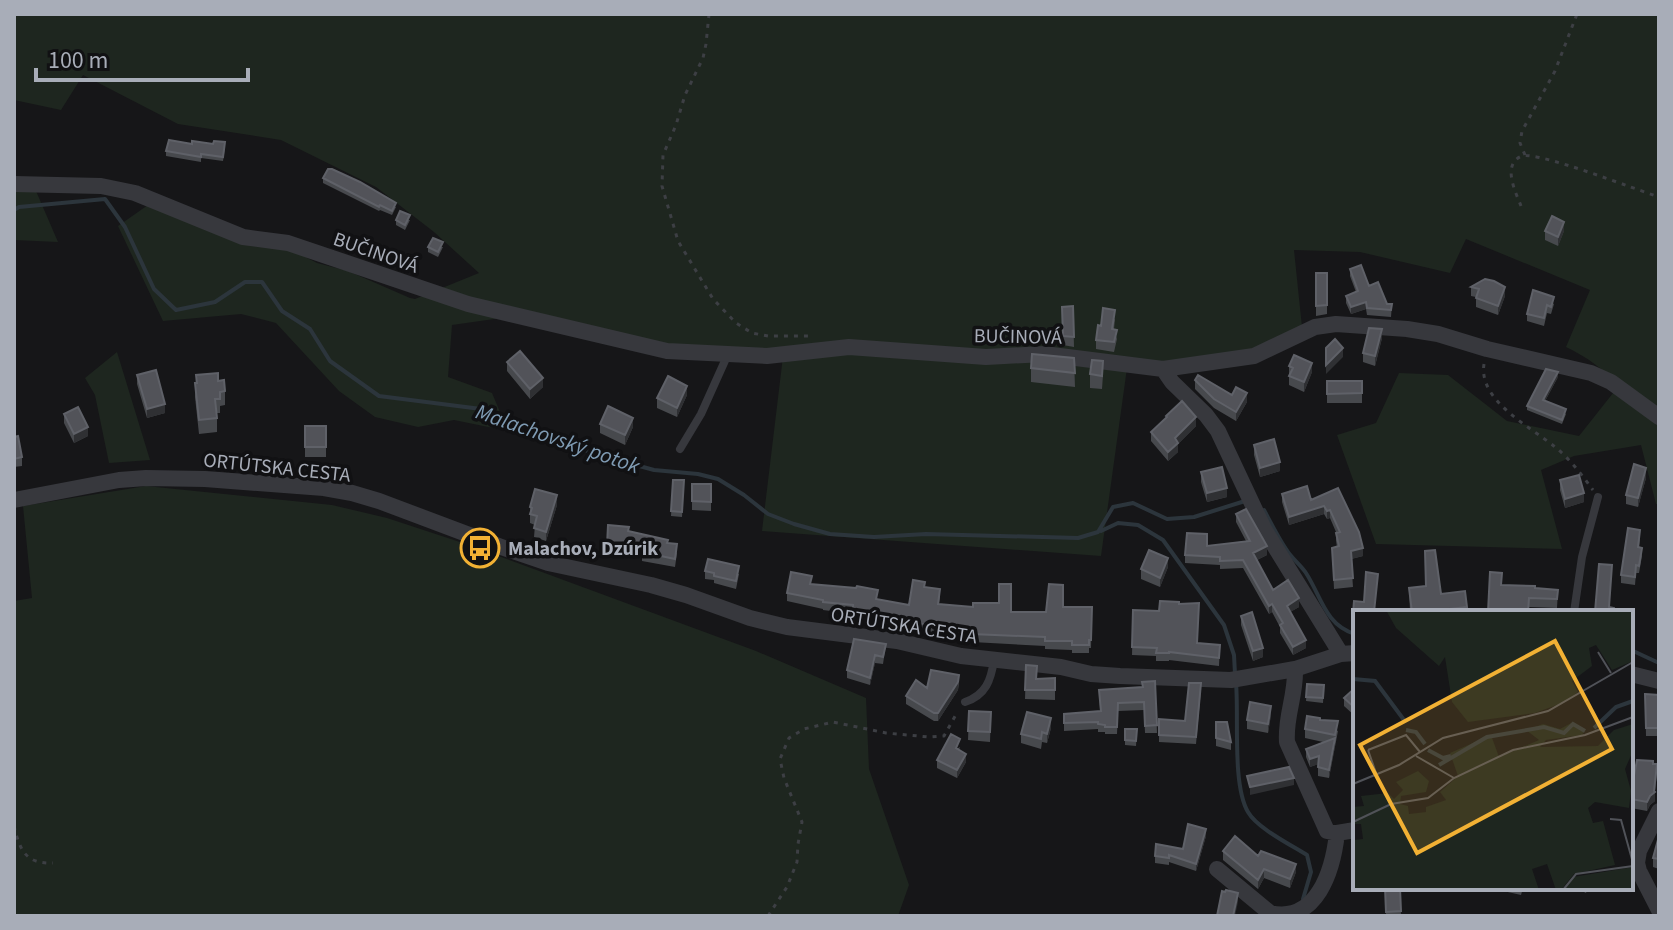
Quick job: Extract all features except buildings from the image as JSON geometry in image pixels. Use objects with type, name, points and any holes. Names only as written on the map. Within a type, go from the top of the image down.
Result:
[{"type":"street","name":"BUČINOVÁ","points":[[14,184],[101,186],[135,193],[243,237],[288,243],[468,304],[667,351],[767,356],[849,347],[986,357],[1044,354],[1163,369],[1254,356],[1315,327],[1336,324],[1438,334],[1487,349],[1591,373],[1611,382],[1659,417]]},
{"type":"street","name":"ORTÚTSKA CESTA","points":[[14,500],[119,480],[146,478],[324,488],[379,501],[548,563],[651,585],[787,627],[872,637],[961,656],[1061,667],[1091,674],[1236,679],[1295,669],[1348,653],[1273,545],[1218,431],[1163,369]]},
{"type":"street","points":[[1295,669],[1296,686],[1286,729],[1287,742],[1324,827],[1337,833],[1353,830]]},
{"type":"street","points":[[1633,674],[1659,681]]},
{"type":"street","points":[[1656,911],[1634,862],[1659,811]]},
{"type":"street","points":[[1217,869],[1270,913],[1292,913],[1309,906],[1318,893],[1335,851],[1337,833]]},
{"type":"lane","points":[[680,449],[701,414],[728,354]]},
{"type":"lane","points":[[1574,610],[1582,557],[1598,497]]},
{"type":"lane","name":"ORTÚTSKA CESTA","points":[[965,702],[989,684],[994,659]]},
{"type":"path","points":[[709,14],[703,58],[685,95],[663,155],[662,186],[678,241],[713,299],[736,323],[760,335],[819,337]]},
{"type":"path","points":[[1525,155],[1520,143],[1522,131],[1555,71],[1577,14]]},
{"type":"path","points":[[1521,206],[1512,185],[1511,173],[1518,159],[1525,155],[1548,159],[1659,197]]},
{"type":"path","points":[[1487,349],[1483,372],[1489,392],[1517,420],[1556,448],[1579,471],[1598,497]]},
{"type":"path","points":[[768,916],[787,887],[797,862],[802,822],[784,778],[780,759],[789,738],[804,729],[833,722],[886,733],[944,736],[965,702]]},
{"type":"path","points":[[14,826],[25,855],[33,861],[53,863]]},
{"type":"shaded area","points":[[14,14],[1659,14],[1659,504],[1656,504],[1641,445],[1574,456],[1541,470],[1562,549],[1376,544],[1337,435],[1376,423],[1399,373],[1448,375],[1507,421],[1579,436],[1617,388],[1595,364],[1566,347],[1590,290],[1466,239],[1450,273],[1360,252],[1294,250],[1302,327],[1286,345],[1127,368],[1101,556],[762,531],[784,348],[710,354],[537,313],[452,325],[448,377],[492,393],[508,431],[454,420],[418,427],[375,417],[339,391],[276,323],[241,314],[163,321],[118,226],[148,205],[294,251],[317,263],[348,271],[415,299],[479,273],[434,232],[376,187],[281,140],[178,124],[83,75],[61,110],[14,100]]},
{"type":"shaded area","points":[[14,190],[36,191],[58,242],[14,240]]},
{"type":"shaded area","points":[[117,352],[150,460],[109,463],[95,395],[85,378]]},
{"type":"shaded area","points":[[146,486],[332,505],[387,518],[469,545],[756,651],[866,698],[869,769],[909,885],[898,916],[14,916],[14,601],[32,598],[23,506]]},
{"type":"waterway","name":"Malachovský potok","points":[[14,210],[105,199],[125,227],[154,289],[176,310],[215,302],[245,282],[262,282],[282,311],[310,329],[330,361],[379,396],[489,410],[592,453],[654,470],[718,479],[768,514],[830,534],[1078,538],[1098,532],[1113,507],[1133,503],[1167,519],[1194,517],[1245,501]]},
{"type":"waterway","name":"Malachovský potok","points":[[1264,510],[1288,552],[1306,573],[1330,617],[1353,633]]},
{"type":"waterway","points":[[1101,531],[1118,523],[1138,525],[1163,540],[1224,625],[1234,655],[1235,674]]},
{"type":"waterway","name":"Malachovský potok","points":[[1633,651],[1659,663]]},
{"type":"waterway","points":[[1236,683],[1238,768],[1243,800],[1252,818],[1307,855],[1311,872],[1303,899]]},
{"type":"place","name":"Malachov, Dzúrik","points":[[480,548]]}]
